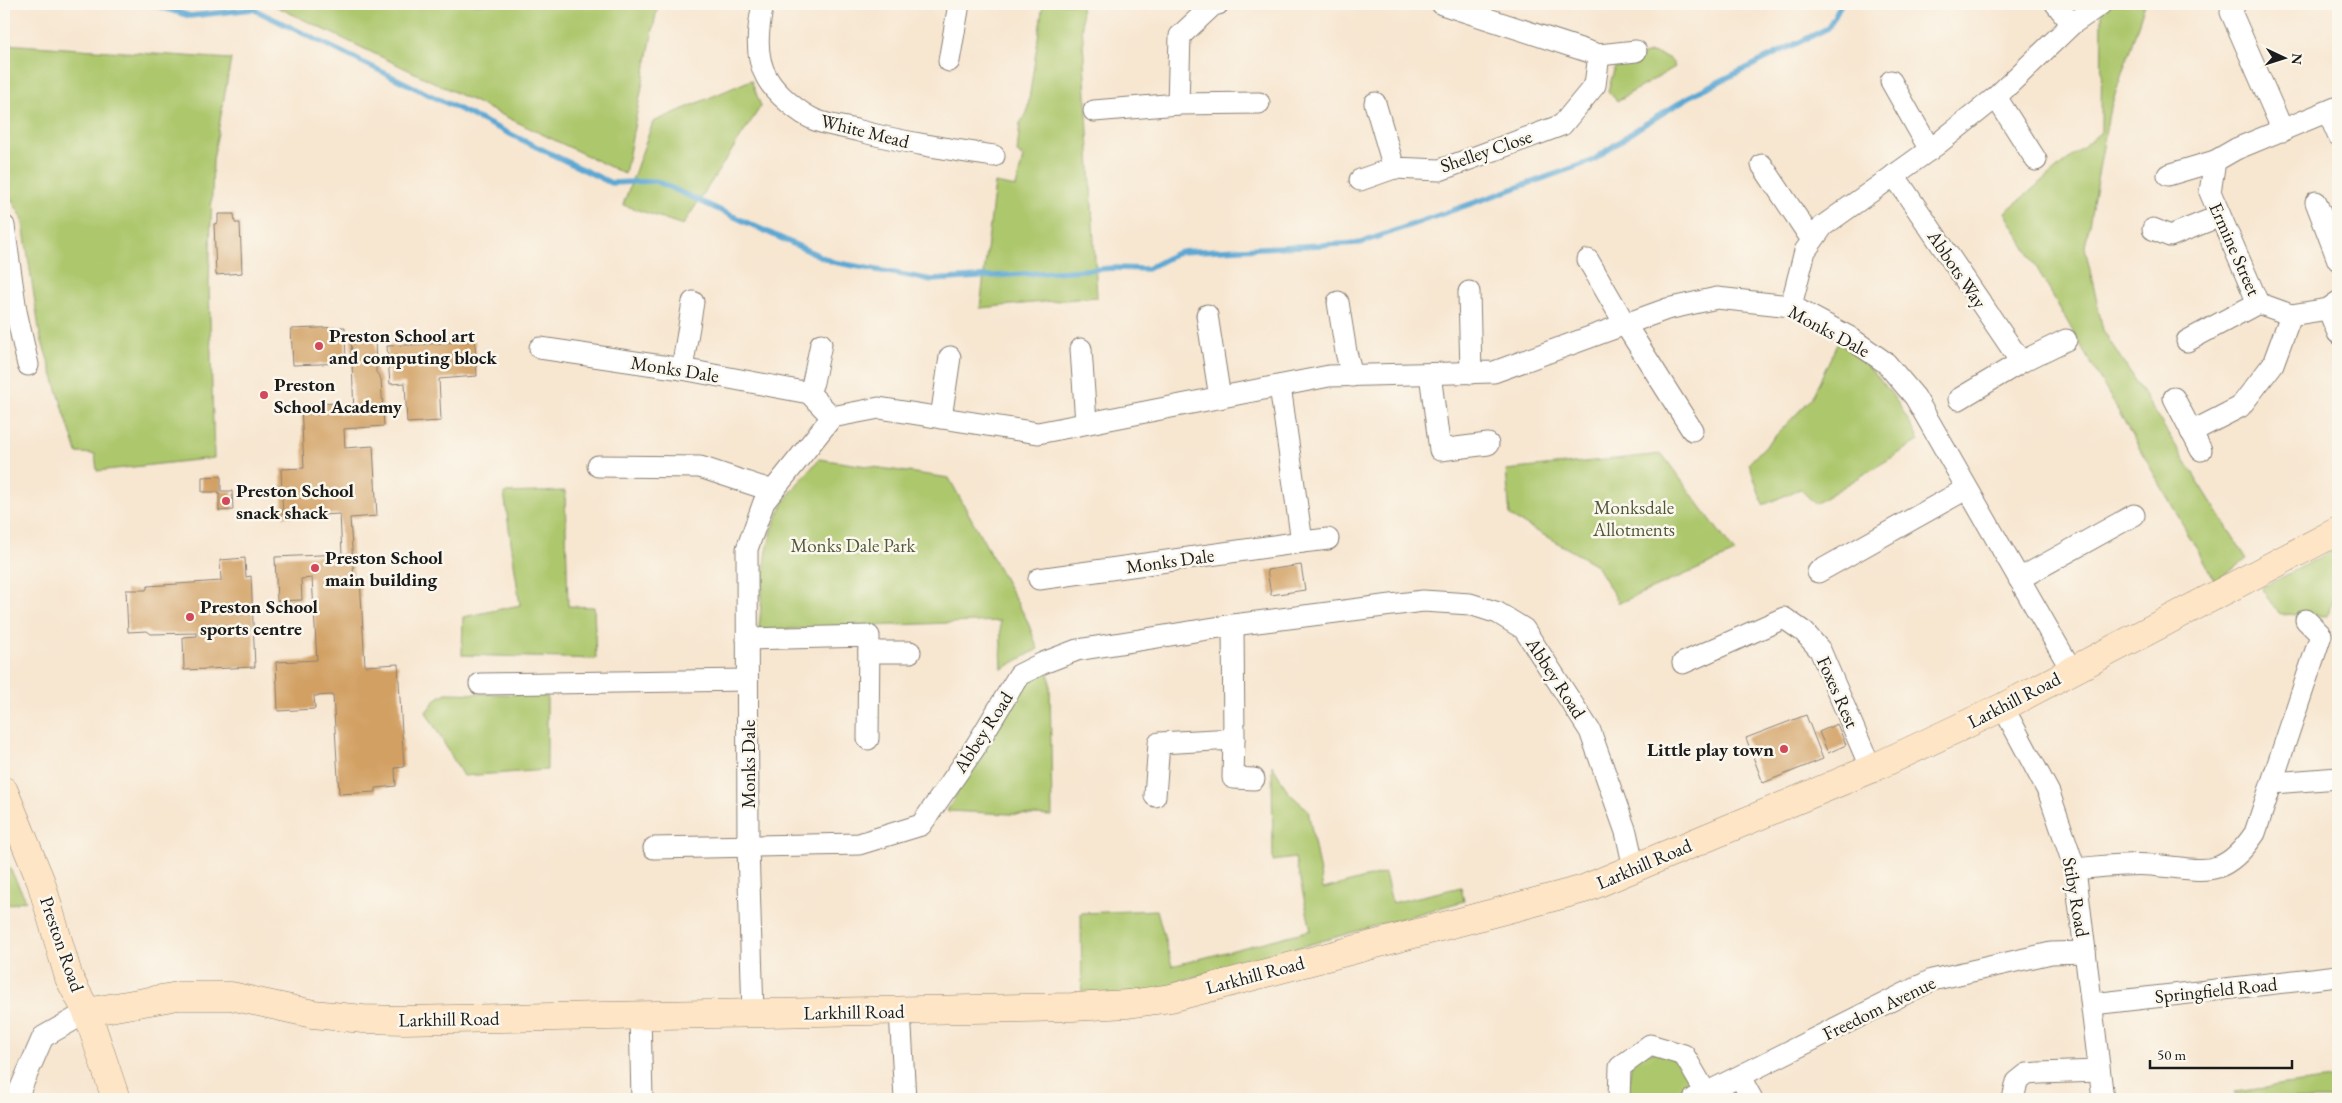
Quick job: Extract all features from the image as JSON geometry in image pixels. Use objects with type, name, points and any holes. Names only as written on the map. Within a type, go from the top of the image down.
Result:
[{"type":"street","name":"White Mead","points":[[763,4],[758,29],[759,56],[767,78],[790,104],[815,120],[904,142],[994,156]]},
{"type":"street","points":[[949,61],[958,4]]},
{"type":"street","points":[[1178,104],[1180,36],[1213,5],[1218,4]]},
{"type":"street","points":[[2056,4],[2072,24]]},
{"type":"street","points":[[1791,306],[1803,257],[1812,240],[1823,226],[1930,150],[1996,97],[2072,24],[2101,4]]},
{"type":"street","points":[[2236,4],[2231,12],[2283,131]]},
{"type":"street","points":[[1453,5],[1599,55],[1636,51]]},
{"type":"street","name":"Shelley Close","points":[[1394,168],[1440,170],[1562,125],[1595,85],[1599,55]]},
{"type":"street","points":[[1891,81],[1930,150]]},
{"type":"street","points":[[1996,97],[2036,160]]},
{"type":"street","points":[[1094,111],[1178,104],[1259,103]]},
{"type":"street","points":[[1360,180],[1394,168],[1375,103]]},
{"type":"street","points":[[2168,175],[2215,161],[2236,149],[2333,109],[2338,135]]},
{"type":"street","name":"Ermine Street","points":[[2215,161],[2210,192],[2258,303],[2291,314]]},
{"type":"street","points":[[1762,165],[1812,240]]},
{"type":"street","name":"Abbots Way","points":[[1894,175],[2021,362]]},
{"type":"street","points":[[2316,202],[2338,260]]},
{"type":"street","points":[[2153,229],[2170,236],[2220,216]]},
{"type":"street","points":[[4,226],[16,310],[28,365]]},
{"type":"street","points":[[1588,260],[1624,324],[1692,430]]},
{"type":"street","points":[[1469,292],[1471,373]]},
{"type":"street","name":"Monks Dale","points":[[753,1014],[748,847],[747,549],[764,502],[832,417],[879,408],[1038,432],[1329,376],[1494,372],[1667,309],[1717,298],[1791,306],[1849,337],[1886,362],[1915,397],[2072,671]]},
{"type":"street","points":[[682,369],[692,302]]},
{"type":"street","points":[[1338,302],[1352,376]]},
{"type":"street","points":[[2187,341],[2258,303]]},
{"type":"street","points":[[2191,432],[2240,407],[2273,364],[2291,314],[2333,305],[2338,333]]},
{"type":"street","points":[[1207,315],[1220,398]]},
{"type":"street","points":[[1959,399],[2021,362],[2066,340]]},
{"type":"street","points":[[820,344],[809,393],[832,417]]},
{"type":"street","name":"Monks Dale","points":[[540,348],[682,369],[809,393]]},
{"type":"street","points":[[1081,349],[1086,423]]},
{"type":"street","points":[[941,418],[950,356]]},
{"type":"street","points":[[1430,374],[1440,450],[1488,444]]},
{"type":"street","points":[[1280,386],[1302,542]]},
{"type":"street","points":[[2174,398],[2201,450]]},
{"type":"street","points":[[598,466],[700,467],[773,491]]},
{"type":"street","points":[[1818,572],[1966,489]]},
{"type":"street","points":[[2019,579],[2134,515]]},
{"type":"street","name":"Larkhill Road","points":[[87,1012],[187,996],[231,996],[313,1014],[363,1019],[900,1011],[1128,1004],[1171,998],[1584,889],[1871,769],[2003,707],[2338,531]]},
{"type":"street","name":"Monks Dale","points":[[1039,579],[1328,539]]},
{"type":"street","name":"Abbey Road","points":[[748,847],[859,844],[921,825],[974,749],[1019,675],[1077,650],[1232,625],[1423,601],[1470,604],[1498,613],[1524,629],[1590,731],[1626,832],[1634,868]]},
{"type":"street","name":"Foxes Rest","points":[[1684,663],[1784,618],[1804,632],[1820,650],[1871,769]]},
{"type":"street","points":[[2075,869],[2121,865],[2152,865],[2204,870],[2232,861],[2241,854],[2255,833],[2321,635],[2306,620]]},
{"type":"street","points":[[1232,625],[1233,778],[1254,779]]},
{"type":"street","points":[[748,639],[869,636],[868,739]]},
{"type":"street","points":[[869,652],[910,652]]},
{"type":"street","points":[[480,684],[748,680]]},
{"type":"street","name":"Stiby Road","points":[[2003,707],[2050,793],[2075,869],[2104,1099]]},
{"type":"street","points":[[1155,796],[1159,744],[1234,739]]},
{"type":"street","points":[[2273,783],[2338,778]]},
{"type":"street","name":"Preston Road","points":[[4,791],[41,882],[69,978],[87,1012],[116,1099]]},
{"type":"street","points":[[654,848],[748,847]]},
{"type":"street","name":"Freedom Avenue","points":[[1619,1099],[1620,1067],[1650,1045],[1684,1056],[1700,1096],[1932,980],[2051,953],[2085,952]]},
{"type":"street","name":"Springfield Road","points":[[2093,1004],[2338,976]]},
{"type":"street","points":[[900,1011],[905,1099]]},
{"type":"street","points":[[16,1099],[43,1037],[87,1012]]},
{"type":"street","points":[[640,1015],[642,1099]]},
{"type":"street","points":[[2013,1099],[2017,1082],[2027,1074],[2099,1071]]},
{"type":"street","points":[[1740,1077],[1752,1099]]},
{"type":"green space","points":[[271,4],[658,4],[625,174]]},
{"type":"green space","points":[[1043,4],[1081,4],[1097,297],[980,308],[995,183],[1016,187],[1023,157],[1017,153],[1020,123],[1027,113]]},
{"type":"green space","points":[[2102,4],[2145,4],[2109,113],[2085,247],[2103,330],[2247,559],[2215,581],[2005,212],[2101,132]]},
{"type":"green space","points":[[4,44],[231,59],[213,160],[209,285],[214,458],[97,471],[95,454],[77,453],[40,335],[22,217],[4,188]]},
{"type":"green space","points":[[1650,53],[1668,58],[1675,67],[1617,101],[1608,91],[1616,63]]},
{"type":"green space","points":[[751,80],[761,106],[683,225],[623,205],[653,122]]},
{"type":"green space","points":[[1838,342],[1865,364],[1886,386],[1903,411],[1919,441],[1815,504],[1800,489],[1763,505],[1749,463],[1811,399]]},
{"type":"green space","name":"Monksdale Allotments","points":[[1662,454],[1735,553],[1619,603],[1595,564],[1510,516],[1506,470]]},
{"type":"green space","name":"Monks Dale Park","points":[[819,459],[949,478],[1027,620],[1038,649],[1002,669],[1000,621],[765,630],[759,627],[765,562],[777,516],[789,495]]},
{"type":"green space","points":[[565,491],[568,606],[594,607],[596,659],[462,655],[463,617],[520,605],[504,493]]},
{"type":"green space","points":[[2338,548],[2338,577],[2328,616],[2280,614],[2261,588]]},
{"type":"green space","points":[[1044,664],[1050,679],[1052,816],[947,811],[1020,680]]},
{"type":"green space","points":[[446,693],[547,695],[547,770],[463,776],[426,712],[436,699]]},
{"type":"green space","points":[[1272,765],[1289,793],[1308,810],[1323,889],[1385,873],[1392,903],[1461,887],[1464,901],[1176,982],[1180,995],[1082,1006],[1081,913],[1157,910],[1172,966],[1311,930],[1295,858],[1273,861]]},
{"type":"green space","points":[[4,857],[26,900],[4,906]]},
{"type":"green space","points":[[1674,1048],[1691,1084],[1683,1099],[1634,1099],[1628,1089],[1632,1056]]},
{"type":"green space","points":[[2338,1078],[2338,1099],[2236,1099],[2235,1092]]},
{"type":"building","points":[[218,214],[234,214],[235,223],[240,223],[242,273],[216,275],[214,224],[218,223]]},
{"type":"building","name":"Preston School art and computing block","points":[[345,327],[346,363],[293,365],[291,329]]},
{"type":"building","name":"Preston School main building","points":[[375,336],[376,372],[381,379],[384,426],[344,429],[345,448],[373,446],[377,516],[350,518],[354,579],[360,578],[365,666],[398,664],[404,767],[395,768],[396,786],[376,788],[376,792],[339,794],[333,695],[314,696],[315,709],[278,711],[276,662],[317,660],[312,578],[301,579],[302,600],[277,601],[275,557],[342,554],[340,514],[283,517],[281,469],[304,468],[301,405],[338,403],[339,414],[354,414],[351,337]]},
{"type":"building","points":[[475,341],[477,376],[439,379],[441,421],[407,423],[405,383],[390,384],[387,346]]},
{"type":"building","name":"Preston School snack shack","points":[[221,476],[221,491],[232,491],[233,510],[219,511],[219,492],[202,492],[202,477]]},
{"type":"building","name":"Preston School sports centre","points":[[245,558],[246,577],[251,576],[255,667],[184,670],[183,637],[197,636],[197,633],[151,634],[147,631],[128,632],[126,590],[146,590],[148,586],[221,581],[220,560]]},
{"type":"building","points":[[1301,565],[1305,590],[1271,595],[1267,570]]},
{"type":"building","name":"Little play town","points":[[1806,715],[1823,759],[1763,783],[1746,738]]},
{"type":"building","points":[[1837,724],[1846,745],[1828,753],[1819,732]]},
{"type":"waterway","points":[[150,4],[190,16],[253,9],[611,183],[656,181],[833,262],[932,280],[1114,268],[1147,269],[1179,252],[1360,243],[1592,161],[1637,129],[1694,94],[1828,28],[1841,4]]},
{"type":"place","name":"Preston School art and computing block","points":[[319,346]]},
{"type":"place","name":"Preston School Academy","points":[[264,395]]},
{"type":"place","name":"Preston School snack shack","points":[[226,501]]},
{"type":"place","name":"Preston School main building","points":[[315,568]]},
{"type":"place","name":"Preston School sports centre","points":[[190,617]]},
{"type":"place","name":"Little play town","points":[[1784,749]]}]
